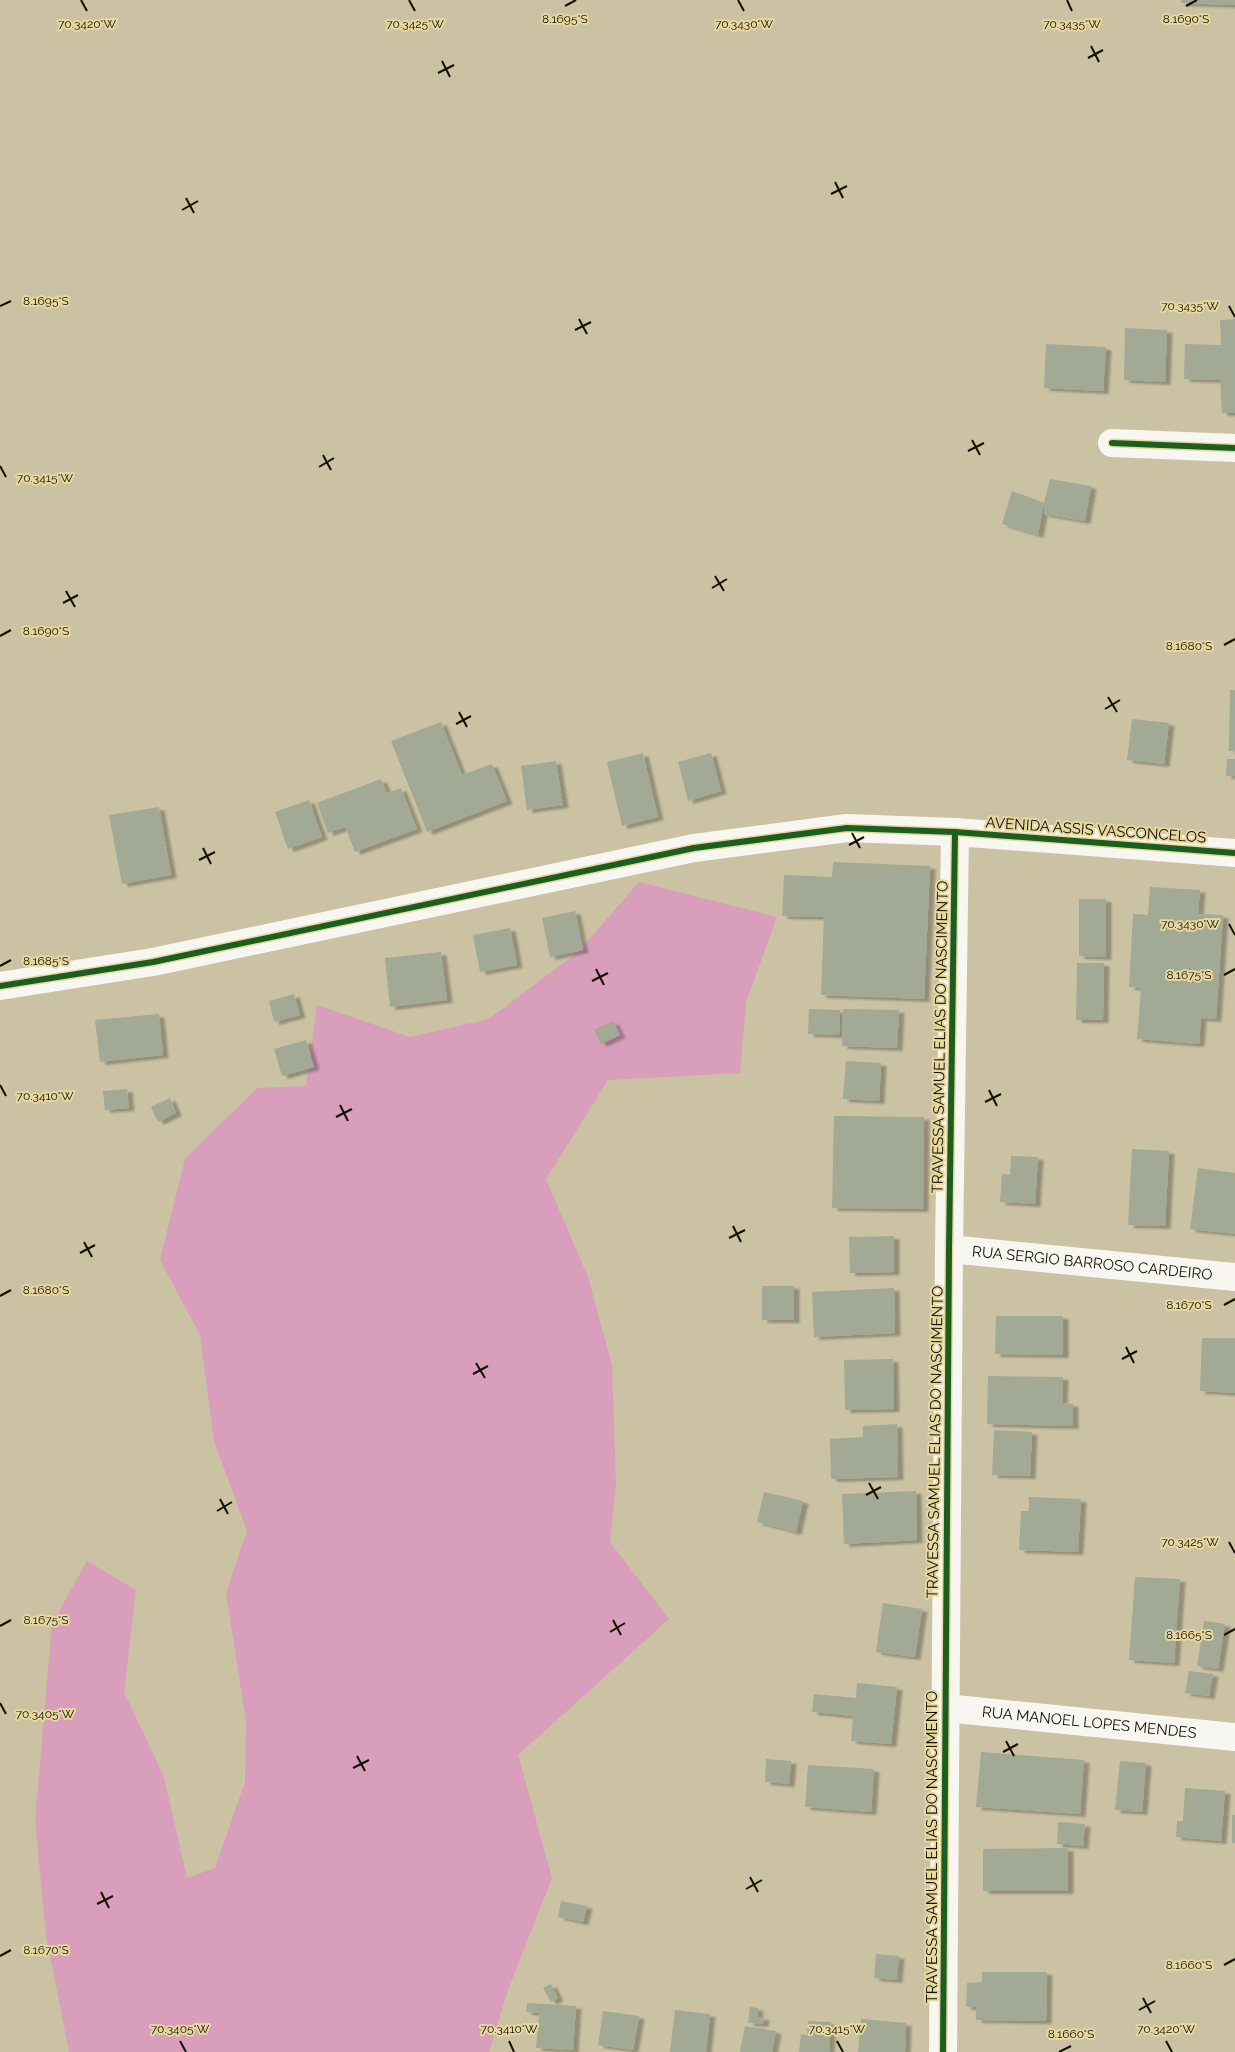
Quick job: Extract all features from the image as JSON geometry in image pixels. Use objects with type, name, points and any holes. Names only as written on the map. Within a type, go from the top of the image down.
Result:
[{"type":"street","points":[[1112,443],[1235,448]]},
{"type":"street","name":"AVENIDA ASSIS VASCONCELOS","points":[[0,986],[153,962],[694,848],[847,828],[955,832],[1235,853]]},
{"type":"street","name":"TRAVESSA SAMUEL ELIAS DO NASCIMENTO","points":[[943,2052],[949,1249],[955,832]]},
{"type":"street","name":"RUA SERGIO BARROSO CARDEIRO","points":[[949,1249],[1235,1277]]},
{"type":"street","name":"RUA MANOEL LOPES MENDES","points":[[945,1708],[1235,1737]]},
{"type":"shaded area","points":[[639,882],[777,917],[746,1002],[740,1073],[608,1080],[546,1179],[588,1277],[612,1365],[616,1486],[610,1542],[669,1619],[518,1755],[552,1878],[508,1990],[489,2052],[69,2052],[46,1935],[35,1820],[52,1624],[87,1561],[136,1590],[124,1692],[164,1777],[187,1878],[215,1868],[245,1782],[246,1721],[226,1593],[247,1531],[214,1441],[200,1335],[160,1260],[185,1159],[257,1088],[306,1086],[317,1005],[410,1037],[489,1019],[578,952]]},
{"type":"building","points":[[1181,0],[1235,0],[1235,5],[1181,3]]},
{"type":"building","points":[[1235,319],[1235,413],[1222,413],[1220,380],[1184,379],[1185,344],[1221,345],[1220,320]]},
{"type":"building","points":[[1125,328],[1167,330],[1165,382],[1124,380]]},
{"type":"building","points":[[1046,344],[1106,347],[1103,391],[1044,388]]},
{"type":"building","points":[[1050,479],[1091,486],[1085,521],[1044,514],[1044,503]]},
{"type":"building","points":[[1012,491],[1044,503],[1038,535],[1002,524]]},
{"type":"building","points":[[1230,690],[1235,690],[1235,751],[1229,751]]},
{"type":"building","points":[[1132,719],[1169,723],[1164,764],[1127,760]]},
{"type":"building","points":[[441,722],[462,775],[492,764],[507,801],[427,832],[391,741]]},
{"type":"building","points":[[643,753],[658,817],[622,826],[607,762]]},
{"type":"building","points":[[711,753],[721,791],[688,801],[678,762]]},
{"type":"building","points":[[1227,759],[1235,759],[1235,776],[1226,776]]},
{"type":"building","points":[[556,761],[563,805],[527,810],[521,766]]},
{"type":"building","points":[[381,779],[387,793],[401,788],[417,829],[355,852],[345,827],[328,833],[317,803]]},
{"type":"building","points":[[309,800],[322,837],[288,849],[275,812]]},
{"type":"building","points":[[159,807],[171,875],[122,884],[109,815]]},
{"type":"building","points":[[833,862],[930,866],[924,999],[821,995],[824,917],[782,916],[784,875],[832,877]]},
{"type":"building","points":[[1150,887],[1200,890],[1198,914],[1223,915],[1216,1019],[1201,1018],[1199,1044],[1137,1039],[1141,988],[1129,987],[1133,914],[1148,915]]},
{"type":"building","points":[[1079,899],[1106,899],[1106,957],[1079,956]]},
{"type":"building","points":[[575,911],[583,950],[550,957],[542,918]]},
{"type":"building","points":[[510,928],[517,965],[480,972],[473,935]]},
{"type":"building","points":[[441,952],[447,1000],[390,1007],[385,958]]},
{"type":"building","points":[[1077,963],[1104,963],[1103,1020],[1076,1020]]},
{"type":"building","points":[[294,994],[300,1015],[274,1022],[269,1001]]},
{"type":"building","points":[[809,1009],[840,1010],[839,1035],[808,1034]]},
{"type":"building","points":[[843,1009],[899,1010],[897,1048],[842,1046]]},
{"type":"building","points":[[159,1014],[163,1055],[100,1062],[95,1020]]},
{"type":"building","points":[[613,1021],[620,1035],[601,1044],[594,1030]]},
{"type":"building","points":[[306,1040],[314,1067],[282,1076],[274,1049]]},
{"type":"building","points":[[846,1061],[881,1063],[879,1101],[843,1099]]},
{"type":"building","points":[[127,1089],[129,1108],[105,1110],[103,1091]]},
{"type":"building","points":[[170,1098],[176,1113],[158,1122],[151,1107]]},
{"type":"building","points":[[834,1116],[924,1117],[923,1209],[832,1208]]},
{"type":"building","points":[[1132,1149],[1169,1151],[1165,1226],[1128,1225]]},
{"type":"building","points":[[1011,1156],[1038,1157],[1035,1204],[1000,1202],[1002,1174],[1010,1175]]},
{"type":"building","points":[[1198,1168],[1235,1173],[1235,1234],[1190,1229]]},
{"type":"building","points":[[894,1236],[894,1272],[850,1273],[849,1237]]},
{"type":"building","points":[[762,1286],[794,1286],[794,1320],[762,1320]]},
{"type":"building","points":[[894,1288],[895,1333],[814,1337],[812,1292]]},
{"type":"building","points":[[996,1316],[1063,1316],[1063,1355],[995,1354]]},
{"type":"building","points":[[1202,1338],[1235,1338],[1235,1393],[1200,1391]]},
{"type":"building","points":[[893,1359],[894,1409],[845,1410],[844,1360]]},
{"type":"building","points":[[988,1376],[1063,1377],[1062,1403],[1073,1404],[1073,1426],[987,1424]]},
{"type":"building","points":[[897,1424],[898,1477],[831,1479],[830,1439],[863,1437],[863,1426]]},
{"type":"building","points":[[994,1430],[1032,1432],[1030,1476],[992,1475]]},
{"type":"building","points":[[916,1491],[917,1540],[844,1544],[842,1494]]},
{"type":"building","points":[[764,1492],[803,1501],[796,1532],[757,1522]]},
{"type":"building","points":[[1029,1497],[1081,1499],[1078,1552],[1019,1550],[1021,1511],[1029,1511]]},
{"type":"building","points":[[1135,1577],[1180,1579],[1174,1663],[1129,1660]]},
{"type":"building","points":[[883,1603],[922,1609],[915,1657],[876,1652]]},
{"type":"building","points":[[1204,1621],[1225,1624],[1218,1669],[1197,1666]]},
{"type":"building","points":[[1189,1671],[1213,1674],[1209,1696],[1185,1693]]},
{"type":"building","points":[[857,1683],[897,1687],[891,1744],[851,1741],[853,1716],[812,1712],[814,1694],[856,1698]]},
{"type":"building","points":[[981,1752],[1084,1760],[1080,1814],[976,1807]]},
{"type":"building","points":[[766,1759],[791,1761],[789,1784],[765,1782]]},
{"type":"building","points":[[1120,1761],[1146,1763],[1142,1812],[1115,1810]]},
{"type":"building","points":[[808,1765],[874,1769],[871,1812],[805,1807]]},
{"type":"building","points":[[1185,1788],[1225,1791],[1221,1841],[1176,1837],[1177,1821],[1183,1821]]},
{"type":"building","points":[[1232,1815],[1235,1815],[1235,1843],[1232,1843]]},
{"type":"building","points":[[1058,1822],[1085,1824],[1083,1846],[1057,1844]]},
{"type":"building","points":[[1068,1848],[1068,1891],[983,1891],[983,1849]]},
{"type":"building","points":[[561,1901],[587,1906],[583,1922],[558,1917]]},
{"type":"building","points":[[876,1954],[899,1956],[897,1980],[874,1978]]},
{"type":"building","points":[[982,1972],[1047,1972],[1046,2021],[976,2020],[976,2007],[966,2007],[967,1983],[982,1982]]},
{"type":"building","points":[[551,1984],[558,1998],[551,2002],[543,1988]]},
{"type":"building","points":[[527,2003],[576,2006],[573,2050],[536,2048],[539,2013],[526,2012]]},
{"type":"building","points":[[750,2007],[758,2008],[757,2017],[764,2017],[763,2024],[748,2023]]},
{"type":"building","points":[[675,2010],[710,2014],[706,2052],[670,2052]]},
{"type":"building","points":[[603,2011],[639,2016],[633,2050],[598,2045]]},
{"type":"building","points":[[861,2019],[906,2023],[905,2052],[858,2052]]},
{"type":"building","points":[[808,2021],[831,2022],[829,2052],[799,2052],[801,2034],[807,2035]]},
{"type":"building","points":[[745,2026],[776,2031],[772,2052],[740,2052]]},
{"type":"cycle path","points":[[1112,443],[1235,448]]},
{"type":"cycle path","points":[[0,986],[153,962],[694,848],[847,828],[955,832],[1235,853]]},
{"type":"cycle path","points":[[943,2052],[949,1249],[955,832]]}]
